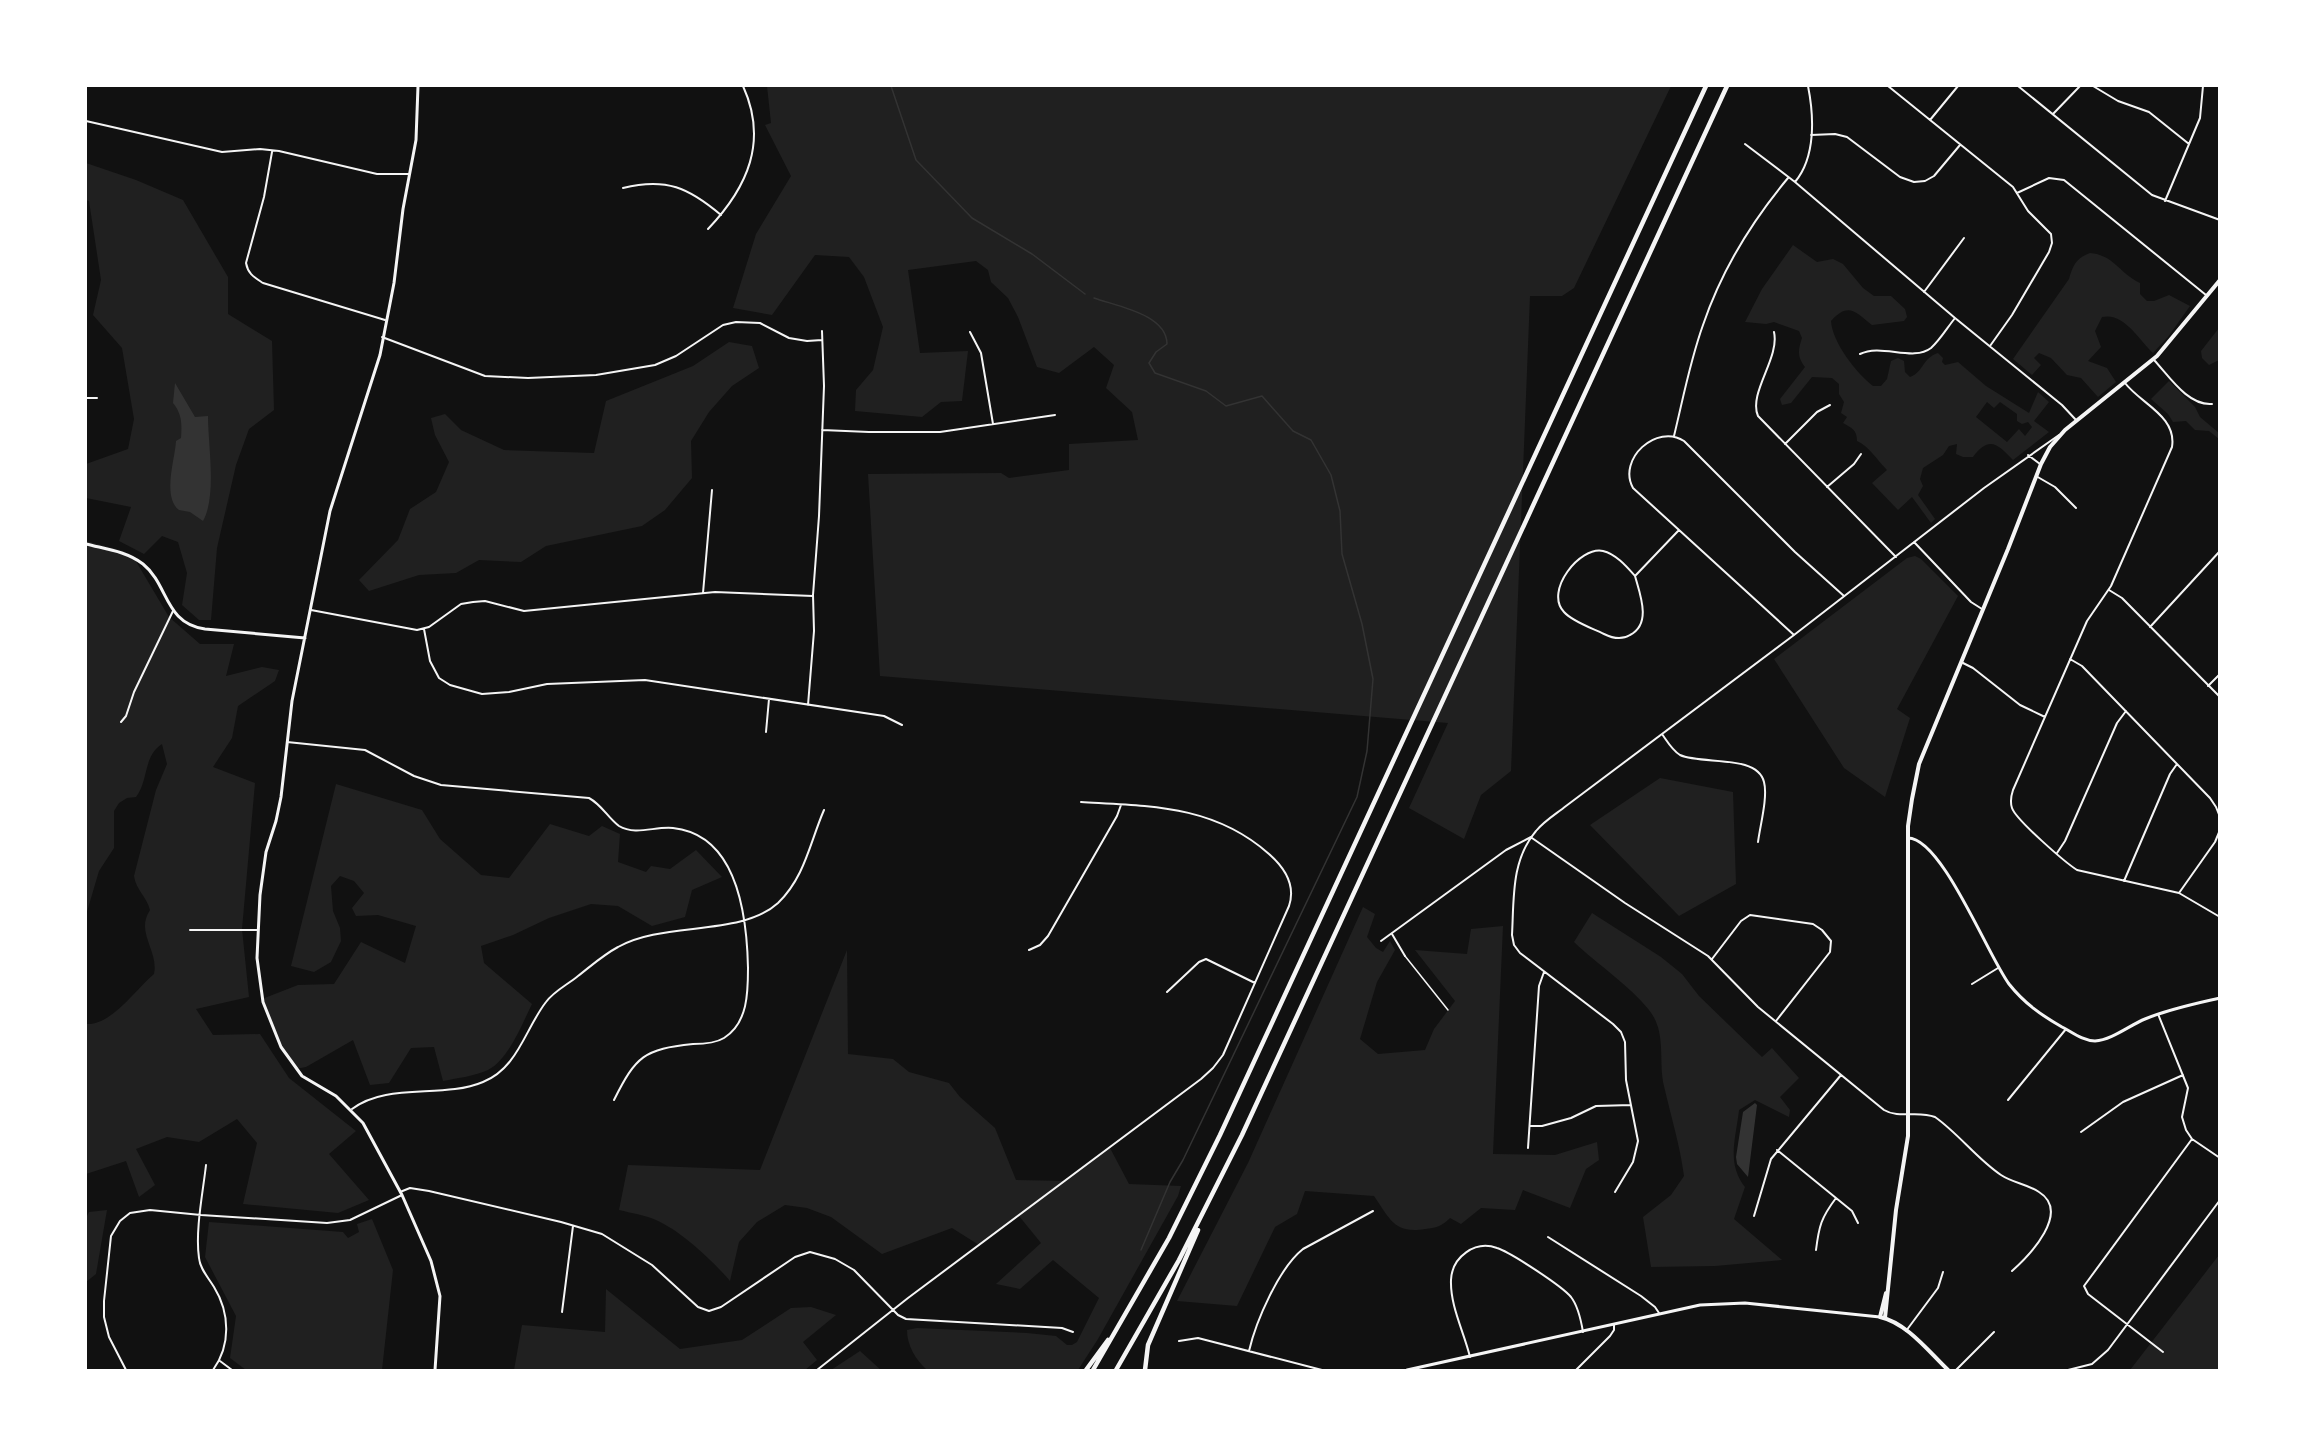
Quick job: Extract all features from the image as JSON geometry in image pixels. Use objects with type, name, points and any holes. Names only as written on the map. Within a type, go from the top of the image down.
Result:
[{"type":"highway","points":[[1093,1371],[1169,1238],[1216,1144],[1706,86]]},
{"type":"highway","points":[[1145,1371],[1146,1354],[1151,1337],[1217,1186],[1727,86]]},
{"type":"highway","points":[[1116,1371],[1217,1186]]},
{"type":"highway","points":[[1086,1371],[1136,1298]]},
{"type":"main road","points":[[1948,1371],[1906,1330],[1883,1318],[1896,1210],[1908,1141],[1908,838],[1911,799],[1919,764],[2041,464],[2060,435],[2076,420],[2154,360],[2220,279]]},
{"type":"street","points":[[418,86],[416,140],[403,209],[394,283],[380,355],[330,511],[292,700],[281,797],[263,868],[257,958],[261,994],[267,1015],[281,1047],[302,1076],[336,1095],[363,1122],[401,1193],[431,1261],[439,1288],[440,1304],[435,1371]]},
{"type":"street","points":[[708,229],[730,205],[747,172],[753,152],[753,117],[749,100],[742,86]]},
{"type":"street","points":[[1795,183],[1810,156],[1808,86]]},
{"type":"street","points":[[1888,86],[2010,184],[2028,211],[2049,232],[2052,243],[2012,315],[1990,346]]},
{"type":"street","points":[[1930,120],[1958,86]]},
{"type":"street","points":[[2018,86],[2148,192],[2165,201],[2220,220]]},
{"type":"street","points":[[2053,114],[2080,86]]},
{"type":"street","points":[[2093,86],[2118,101],[2149,112],[2190,144]]},
{"type":"street","points":[[2165,201],[2200,116],[2203,86]]},
{"type":"street","points":[[86,121],[222,152],[273,150],[377,174],[411,174]]},
{"type":"street","points":[[1811,135],[1835,134],[1847,137],[1898,175],[1914,182],[1925,181],[1934,176],[1960,145]]},
{"type":"street","points":[[1745,144],[2067,409],[2076,420]]},
{"type":"street","points":[[273,150],[264,197],[246,263],[247,270],[263,283],[385,321]]},
{"type":"street","points":[[1674,436],[1700,333],[1710,306],[1737,253],[1768,202],[1788,178]]},
{"type":"street","points":[[2017,193],[2049,178],[2064,180],[2207,296]]},
{"type":"street","points":[[623,188],[652,183],[674,186],[698,197],[721,215]]},
{"type":"street","points":[[1924,292],[1964,238]]},
{"type":"street","points":[[1860,354],[1876,349],[1911,353],[1926,351],[1955,318]]},
{"type":"street","points":[[382,337],[485,375],[528,378],[596,375],[655,365],[676,356],[729,323],[760,323],[789,338],[822,340]]},
{"type":"street","points":[[808,705],[819,516],[822,331]]},
{"type":"street","points":[[970,332],[981,353],[993,424]]},
{"type":"street","points":[[1774,332],[1776,342],[1755,410],[1760,419],[1896,557]]},
{"type":"street","points":[[2154,360],[2195,401],[2212,404]]},
{"type":"street","points":[[2125,383],[2168,422],[2173,443],[2109,590],[2089,617],[2070,659],[2013,790],[2011,802],[2015,814],[2057,854],[2078,870],[2179,893],[2204,910],[2220,917]]},
{"type":"street","points":[[86,398],[97,398]]},
{"type":"street","points":[[1785,444],[1819,410],[1830,405]]},
{"type":"street","points":[[822,430],[940,432],[1055,415]]},
{"type":"street","points":[[1615,1192],[1638,1149],[1638,1137],[1626,1080],[1625,1042],[1621,1032],[1610,1021],[1517,950],[1512,938],[1518,864],[1523,850],[1543,824],[2028,455],[2060,435]]},
{"type":"street","points":[[1794,635],[1633,488],[1628,471],[1631,459],[1649,443],[1659,436],[1674,436],[1687,444],[1844,596]]},
{"type":"street","points":[[1827,487],[1854,464],[1861,454]]},
{"type":"street","points":[[2028,455],[2041,464]]},
{"type":"street","points":[[2036,476],[2055,487],[2076,508]]},
{"type":"street","points":[[703,593],[712,490]]},
{"type":"street","points":[[1635,576],[1679,530]]},
{"type":"street","points":[[1914,542],[1971,602],[1983,610]]},
{"type":"street","points":[[86,544],[123,553],[142,563],[152,574],[173,611],[185,622],[196,627],[305,638]]},
{"type":"street","points":[[2150,627],[2220,550]]},
{"type":"street","points":[[1593,551],[1610,554],[1635,576],[1643,615],[1638,629],[1627,637],[1608,636],[1568,615],[1559,604],[1557,593],[1560,583],[1581,558],[1593,551]]},
{"type":"street","points":[[2109,590],[2122,598],[2220,697]]},
{"type":"street","points":[[311,610],[401,628],[424,629],[441,620],[460,604],[473,602],[485,601],[524,611],[703,593],[813,596]]},
{"type":"street","points":[[121,722],[126,716],[134,692],[173,611]]},
{"type":"street","points":[[424,629],[430,661],[439,678],[450,685],[475,693],[495,694],[547,684],[632,680],[884,716],[902,725]]},
{"type":"street","points":[[2070,659],[2082,666],[2212,800],[2220,817]]},
{"type":"street","points":[[1961,662],[1973,668],[2020,705],[2045,717]]},
{"type":"street","points":[[2208,686],[2220,674]]},
{"type":"street","points":[[766,732],[769,699]]},
{"type":"street","points":[[2057,854],[2065,841],[2117,723],[2126,711]]},
{"type":"street","points":[[1662,734],[1674,750],[1683,756],[1746,765],[1757,770],[1763,778],[1765,789],[1758,842]]},
{"type":"street","points":[[287,742],[364,750],[414,776],[441,785],[590,798],[598,802],[619,826],[634,831],[672,827],[690,832],[705,841],[718,853],[730,870],[745,919],[748,998],[743,1014],[735,1028],[724,1038],[709,1043],[662,1048],[648,1053],[636,1063],[614,1100]]},
{"type":"street","points":[[2124,881],[2170,774],[2177,764]]},
{"type":"street","points":[[817,1371],[893,1310],[1213,1068],[1223,1055],[1288,909],[1292,897],[1289,879],[1280,864],[1258,845],[1210,818],[1183,811],[1081,802]]},
{"type":"street","points":[[1029,950],[1040,945],[1048,936],[1119,813],[1121,804]]},
{"type":"street","points":[[352,1109],[368,1098],[464,1087],[484,1082],[499,1073],[511,1061],[548,999],[617,947],[634,939],[745,919],[777,904],[806,863],[824,810]]},
{"type":"street","points":[[2179,893],[2213,845],[2220,830]]},
{"type":"street","points":[[1381,941],[1500,854],[1532,837]]},
{"type":"street","points":[[1532,837],[1632,908],[1712,959],[1752,1001],[1887,1113],[1922,1113],[1935,1117],[1999,1174],[2038,1191],[2049,1201],[2052,1211],[2048,1225],[2029,1254],[2012,1271]]},
{"type":"street","points":[[1908,838],[1920,841],[1941,863],[1999,968],[2024,1001],[2040,1014],[2066,1029],[2086,1039],[2098,1040],[2158,1014],[2220,998]]},
{"type":"street","points":[[1712,959],[1741,921],[1750,915],[1809,923],[1822,930],[1831,941],[1830,952],[1776,1021]]},
{"type":"street","points":[[190,930],[258,930]]},
{"type":"street","points":[[1392,934],[1405,956]]},
{"type":"street","points":[[1167,992],[1199,962],[1206,959],[1255,983]]},
{"type":"street","points":[[1972,984],[1999,968]]},
{"type":"street","points":[[1528,1148],[1539,986],[1545,972]]},
{"type":"street","points":[[2158,1014],[2188,1091],[2182,1119],[2186,1130],[2192,1139],[2220,1158]]},
{"type":"street","points":[[2008,1100],[2066,1029]]},
{"type":"street","points":[[1754,1216],[1767,1170],[1778,1150],[1841,1075]]},
{"type":"street","points":[[2081,1132],[2123,1102],[2183,1075]]},
{"type":"street","points":[[1531,1126],[1542,1126],[1571,1118],[1599,1106],[1630,1105]]},
{"type":"street","points":[[2163,1352],[2088,1294],[2085,1284],[2192,1139]]},
{"type":"street","points":[[1778,1150],[1852,1211],[1858,1223]]},
{"type":"street","points":[[206,1165],[198,1249],[200,1263],[220,1299],[226,1322],[225,1344],[220,1361],[213,1371]]},
{"type":"street","points":[[126,1371],[109,1337],[104,1317],[105,1291],[113,1232],[120,1221],[135,1211],[158,1210],[201,1215],[339,1222],[350,1220],[408,1188],[573,1225],[606,1236],[639,1256],[694,1305],[703,1310],[721,1307],[795,1257],[807,1252],[835,1259],[854,1270],[903,1318],[918,1322],[1062,1328],[1073,1332]]},
{"type":"street","points":[[1816,1250],[1823,1215],[1836,1198]]},
{"type":"street","points":[[2068,1371],[2088,1365],[2100,1358],[2220,1200]]},
{"type":"street","points":[[1249,1351],[1253,1335],[1272,1293],[1297,1255],[1373,1211]]},
{"type":"street","points":[[562,1312],[573,1225]]},
{"type":"street","points":[[1548,1237],[1641,1296],[1654,1305],[1659,1313]]},
{"type":"street","points":[[1470,1357],[1454,1300],[1451,1278],[1460,1259],[1472,1249],[1479,1247],[1493,1247],[1502,1250],[1566,1292],[1576,1306],[1583,1332]]},
{"type":"street","points":[[1906,1330],[1938,1288],[1943,1272]]},
{"type":"street","points":[[1407,1371],[1705,1304],[1739,1303],[1883,1318]]},
{"type":"street","points":[[1576,1371],[1610,1336],[1614,1325]]},
{"type":"street","points":[[1956,1371],[1994,1332]]},
{"type":"street","points":[[1179,1341],[1198,1338],[1322,1371]]},
{"type":"street","points":[[220,1361],[232,1371]]},
{"type":"lane","points":[[1405,956],[1448,1010]]},
{"type":"shaded area","points":[[767,86],[1671,86],[1574,288],[1562,296],[1530,296],[1511,771],[1481,795],[1464,839],[1409,808],[1448,723],[880,676],[868,474],[1001,473],[1009,478],[1069,470],[1069,444],[1138,440],[1132,412],[1106,388],[1114,365],[1094,347],[1059,373],[1037,367],[1018,317],[1008,298],[991,282],[988,270],[976,261],[908,270],[920,353],[968,351],[962,401],[941,402],[922,417],[855,411],[856,390],[873,370],[883,327],[864,277],[849,257],[815,255],[772,315],[733,308],[756,234],[791,176],[765,125],[771,123]]},
{"type":"shaded area","points":[[86,163],[136,180],[183,200],[228,277],[228,314],[272,341],[274,410],[249,429],[236,465],[217,548],[211,620],[199,620],[182,605],[187,573],[178,542],[162,536],[144,554],[119,541],[131,507],[86,498],[86,464],[128,449],[134,419],[122,348],[93,315],[101,280],[89,201],[86,200]]},
{"type":"shaded area","points":[[1793,245],[1817,262],[1833,259],[1843,264],[1863,288],[1874,296],[1891,296],[1905,309],[1907,317],[1904,321],[1872,325],[1857,313],[1848,310],[1831,321],[1832,329],[1846,357],[1873,386],[1881,386],[1887,379],[1891,361],[1898,358],[1904,361],[1905,372],[1910,377],[1918,372],[1929,358],[1938,353],[1945,365],[1958,362],[1986,386],[2029,413],[2038,392],[2049,402],[2034,421],[2049,432],[2013,460],[1993,444],[1984,446],[1973,457],[1956,454],[1957,444],[1949,446],[1943,455],[1923,468],[1920,479],[1923,486],[1918,495],[1935,519],[1931,523],[1912,497],[1898,510],[1872,483],[1887,470],[1869,450],[1857,441],[1853,430],[1843,423],[1847,417],[1841,413],[1844,402],[1839,394],[1839,384],[1832,378],[1812,377],[1791,403],[1782,405],[1780,399],[1805,367],[1799,353],[1802,338],[1799,331],[1774,322],[1766,324],[1745,322],[1762,289]],"holes":[[[1987,402],[1994,408],[2000,402],[2017,414],[2017,421],[2022,424],[2028,422],[2032,427],[2025,436],[2019,429],[2007,442],[1976,417]]]},
{"type":"shaded area","points":[[2090,253],[2105,257],[2140,283],[2140,294],[2147,301],[2154,301],[2169,295],[2190,306],[2168,337],[2153,353],[2124,323],[2110,317],[2102,317],[2095,331],[2101,347],[2088,361],[2107,368],[2116,382],[2098,397],[2081,378],[2067,375],[2051,358],[2039,353],[2034,358],[2041,365],[2032,375],[2013,359],[2069,279],[2076,263],[2081,257]]},
{"type":"shaded area","points":[[2219,328],[2219,360],[2209,365],[2202,358],[2201,351]]},
{"type":"shaded area","points":[[729,342],[752,346],[759,368],[732,386],[709,412],[691,441],[692,478],[665,510],[642,526],[546,546],[521,562],[479,560],[456,573],[419,575],[369,591],[359,580],[398,540],[410,509],[436,492],[449,462],[435,435],[431,418],[445,414],[461,430],[504,450],[594,453],[606,401],[693,366]]},
{"type":"shaded area","points":[[2169,381],[2195,407],[2200,417],[2219,433],[2219,439],[2209,431],[2195,430],[2186,421],[2173,422],[2168,414],[2151,399]]},
{"type":"shaded area","points":[[175,383],[195,417],[208,416],[211,484],[210,498],[203,521],[190,512],[179,510],[171,496],[170,487],[176,441],[181,438],[180,415],[173,403]]},
{"type":"shaded area","points":[[86,541],[123,551],[134,558],[169,617],[200,644],[234,644],[226,676],[262,667],[279,670],[275,681],[238,706],[232,738],[213,767],[255,783],[242,929],[249,997],[196,1009],[213,1035],[260,1034],[289,1078],[356,1131],[329,1154],[369,1200],[338,1213],[243,1204],[257,1143],[237,1119],[199,1142],[167,1137],[136,1149],[155,1185],[139,1197],[126,1161],[86,1174],[86,1024],[95,1023],[113,1013],[154,974],[155,965],[145,926],[150,910],[134,876],[156,790],[167,764],[162,744],[152,755],[136,797],[127,798],[119,803],[114,811],[114,848],[99,871],[86,915]]},
{"type":"shaded area","points":[[1915,556],[1921,559],[1958,596],[1897,709],[1910,718],[1885,797],[1844,768],[1774,659],[1907,558]]},
{"type":"shaded area","points":[[1660,778],[1733,792],[1736,884],[1679,916],[1590,825]]},
{"type":"shaded area","points":[[336,784],[422,810],[440,839],[481,875],[509,878],[550,824],[589,836],[602,826],[620,834],[618,862],[646,872],[651,866],[670,869],[696,850],[722,877],[692,890],[685,917],[652,926],[618,906],[591,904],[549,918],[513,935],[481,946],[484,963],[532,1004],[509,1050],[496,1065],[488,1070],[443,1081],[434,1047],[411,1048],[389,1083],[370,1085],[353,1040],[306,1067],[295,1069],[281,1047],[262,999],[298,985],[334,984],[361,942],[405,963],[416,926],[378,915],[356,916],[352,908],[364,893],[354,881],[340,876],[331,886],[333,911],[340,928],[341,941],[331,962],[314,972],[291,966]]},
{"type":"shaded area","points":[[1363,907],[1375,914],[1367,937],[1376,948],[1383,952],[1390,941],[1395,950],[1377,982],[1360,1039],[1378,1054],[1425,1050],[1434,1029],[1455,1001],[1415,950],[1467,954],[1471,929],[1503,926],[1493,1154],[1555,1155],[1597,1142],[1599,1160],[1586,1169],[1570,1208],[1523,1190],[1515,1210],[1481,1208],[1461,1224],[1450,1218],[1439,1226],[1425,1229],[1399,1227],[1389,1218],[1374,1196],[1305,1191],[1297,1214],[1275,1227],[1237,1306],[1177,1301],[1248,1163]]},
{"type":"shaded area","points":[[1592,913],[1661,957],[1682,974],[1699,996],[1762,1057],[1772,1048],[1799,1078],[1780,1097],[1790,1110],[1789,1117],[1755,1100],[1739,1110],[1734,1150],[1736,1169],[1745,1187],[1734,1219],[1782,1260],[1715,1266],[1651,1267],[1643,1217],[1671,1195],[1684,1176],[1662,1076],[1660,1037],[1655,1019],[1632,992],[1574,942]]},
{"type":"shaded area","points":[[847,950],[848,1054],[893,1059],[909,1072],[949,1083],[960,1097],[995,1128],[1016,1180],[1066,1181],[1110,1148],[1129,1184],[1181,1186],[1178,1196],[1098,1339],[1078,1370],[927,1370],[910,1347],[907,1330],[917,1328],[1027,1333],[1056,1336],[1067,1345],[1077,1342],[1099,1298],[1053,1260],[1020,1289],[996,1284],[1041,1243],[1019,1216],[979,1245],[952,1228],[882,1254],[831,1217],[807,1208],[785,1205],[757,1222],[739,1242],[730,1281],[705,1255],[676,1231],[652,1218],[619,1210],[628,1165],[760,1170]]},
{"type":"shaded area","points":[[1755,1103],[1757,1105],[1748,1177],[1737,1164],[1736,1157],[1743,1112]]},
{"type":"shaded area","points":[[107,1210],[96,1274],[86,1282],[86,1218],[89,1212]]},
{"type":"shaded area","points":[[372,1219],[393,1270],[382,1370],[246,1370],[230,1358],[236,1316],[205,1257],[209,1222],[343,1232],[348,1238],[359,1232],[357,1224]]},
{"type":"shaded area","points":[[2219,1255],[2219,1370],[2130,1370]]},
{"type":"shaded area","points":[[606,1289],[680,1349],[742,1340],[791,1308],[811,1307],[836,1315],[803,1342],[817,1360],[805,1370],[514,1370],[522,1325],[605,1332]]},
{"type":"shaded area","points":[[860,1351],[881,1370],[831,1370]]},
{"type":"waterway","points":[[891,86],[916,160],[972,218],[1032,254],[1085,294]]},
{"type":"waterway","points":[[1094,298],[1127,308],[1150,318],[1159,325],[1165,334],[1167,344],[1156,352],[1149,363],[1155,373],[1206,391],[1226,406],[1262,396],[1293,431],[1311,440],[1331,475],[1340,511],[1342,554],[1362,624],[1373,679],[1367,751],[1357,797],[1183,1160],[1170,1182],[1141,1250]]}]
